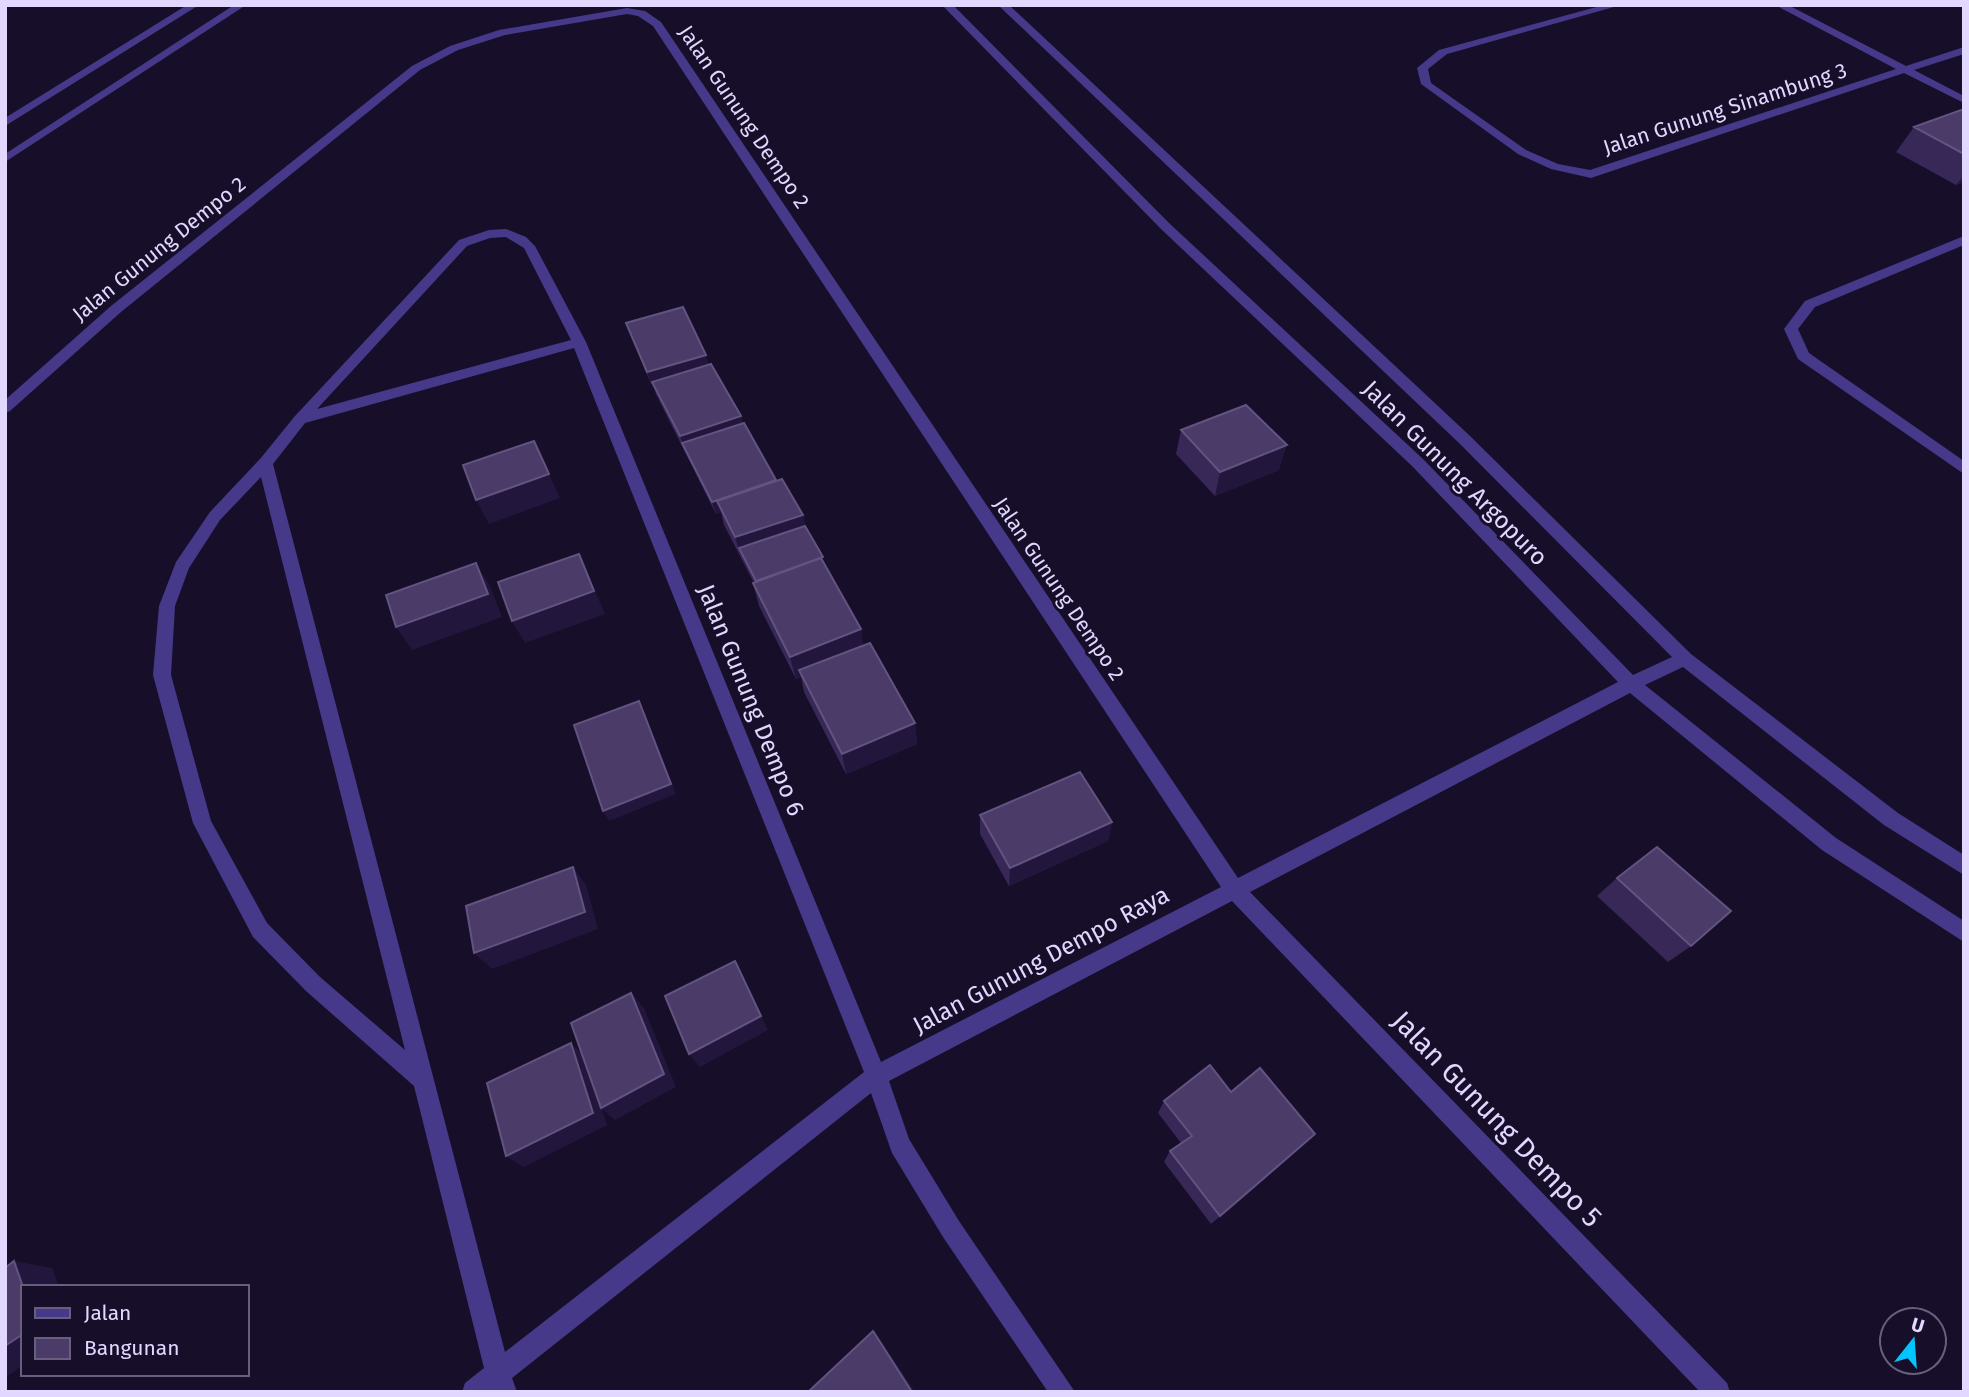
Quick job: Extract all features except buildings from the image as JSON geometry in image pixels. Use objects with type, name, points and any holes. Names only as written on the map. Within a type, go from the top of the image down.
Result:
[{"type":"street","points":[[5,123],[194,5]]},
{"type":"street","points":[[5,159],[241,5]]},
{"type":"street","name":"Jalan Gunung Argopuro","points":[[947,5],[1165,226],[1418,463],[1631,684],[1829,844],[1964,933]]},
{"type":"street","name":"Jalan Gunung Argopuro","points":[[1003,5],[1464,439],[1685,659],[1891,819],[1964,866]]},
{"type":"street","name":"Jalan Gunung Sinambung 3","points":[[1616,5],[1443,52],[1422,68],[1426,84],[1522,152],[1555,167],[1591,174],[1904,69]]},
{"type":"street","points":[[1780,5],[1964,100]]},
{"type":"street","name":"Jalan Gunung Dempo 2","points":[[5,408],[116,309],[416,68],[454,48],[503,32],[613,12],[641,13],[657,24],[1233,888]]},
{"type":"street","points":[[1904,69],[1964,50]]},
{"type":"street","name":"Jalan Gunung Dempo 6","points":[[423,1080],[313,984],[260,930],[202,823],[162,675],[167,606],[182,566],[215,516],[265,463],[300,419],[463,243],[486,233],[506,233],[521,236],[529,246],[579,342],[876,1076],[900,1145],[951,1229],[1063,1392]]},
{"type":"street","points":[[1964,240],[1810,304],[1791,329],[1803,356],[1964,468]]},
{"type":"street","points":[[300,419],[579,342]]},
{"type":"street","points":[[265,463],[501,1382]]},
{"type":"street","name":"Jalan Gunung Dempo Raya","points":[[474,1392],[501,1382],[876,1076],[1233,888],[1631,684],[1685,659]]},
{"type":"street","name":"Jalan Gunung Dempo 5","points":[[1233,888],[1718,1392]]}]
